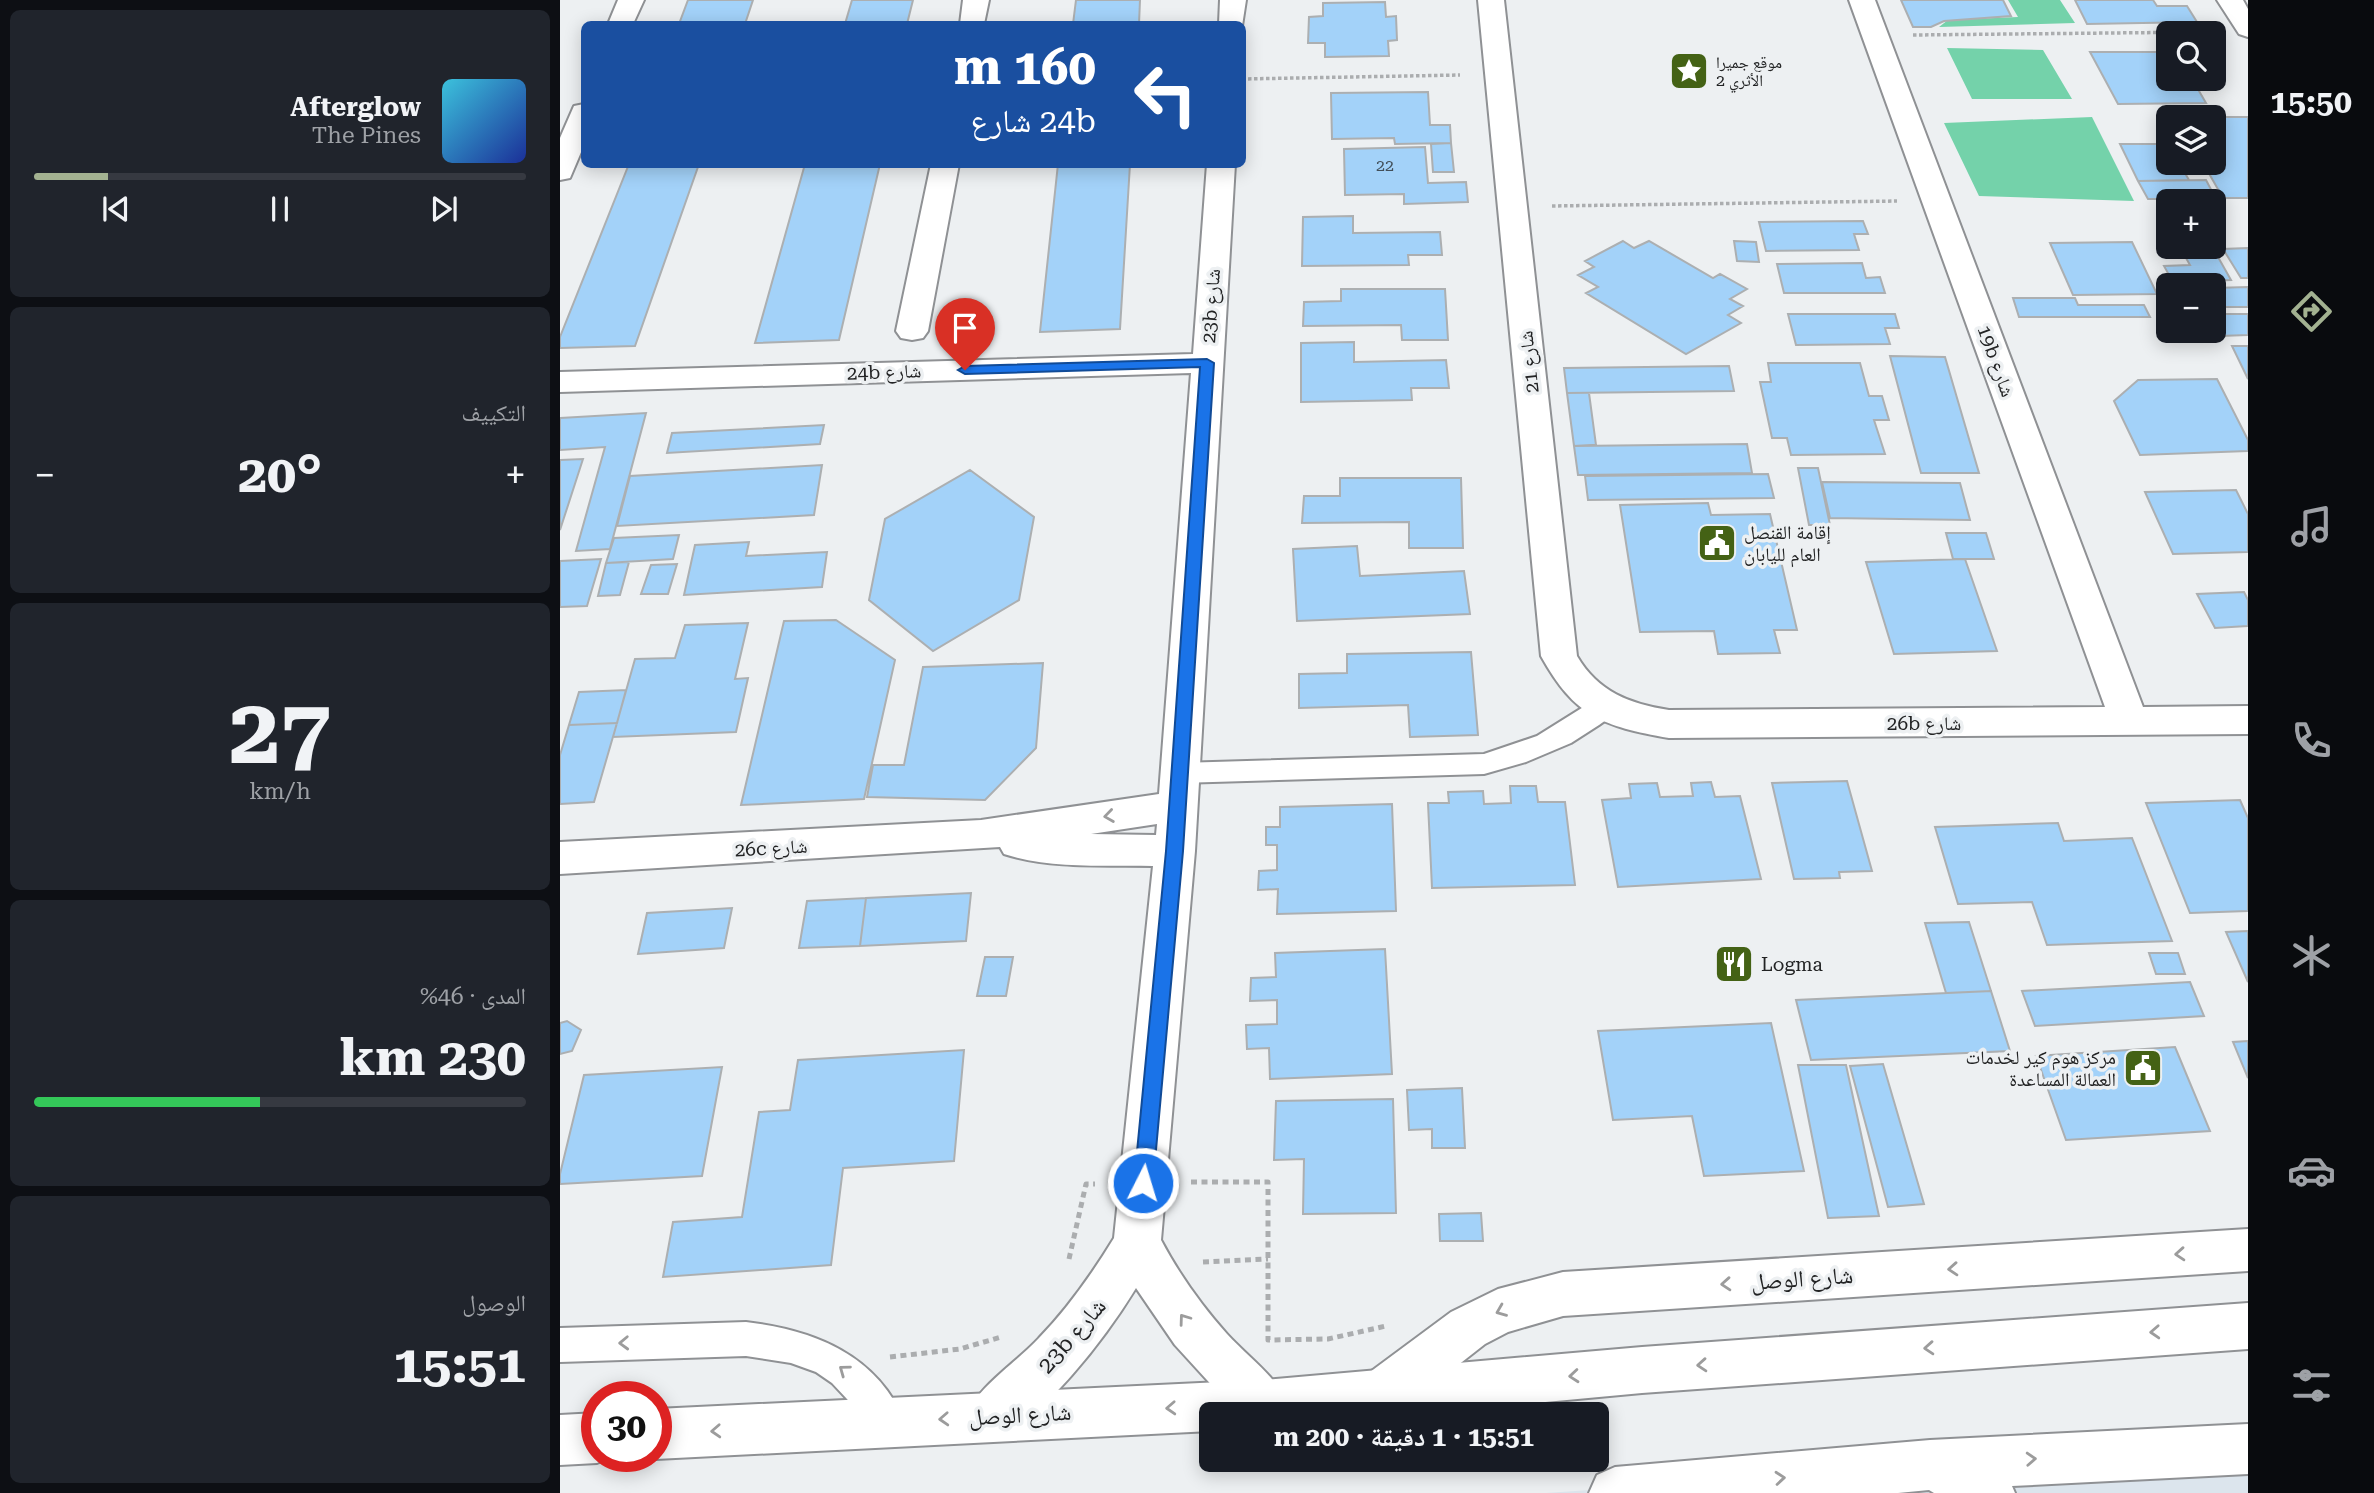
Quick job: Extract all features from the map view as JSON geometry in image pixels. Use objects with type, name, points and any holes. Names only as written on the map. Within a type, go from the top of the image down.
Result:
[{"type":"street","points":[[622,21],[631,0]]},
{"type":"street","points":[[972,21],[976,0]]},
{"type":"street","points":[[1231,21],[1233,0]]},
{"type":"street","name":"شارع 21","points":[[1491,0],[1559,656],[1568,675],[1584,693],[1603,708]]},
{"type":"street","name":"19b شارع","points":[[1862,0],[2129,721]]},
{"type":"street","points":[[912,331],[944,168]]},
{"type":"street","name":"23b شارع","points":[[990,1417],[1037,1377],[1077,1334],[1143,1253],[1175,851],[1221,168]]},
{"type":"street","name":"24b شارع","points":[[560,382],[1207,363]]},
{"type":"street","name":"26b شارع","points":[[1603,708],[1636,719],[1669,724],[2248,720]]},
{"type":"street","name":"26c شارع","points":[[560,858],[982,835],[1178,789]]},
{"type":"street","name":"26c شارع","points":[[982,835],[1067,848],[1175,851]]},
{"type":"street","name":"شارع الوصل","points":[[1384,1392],[1468,1328],[1498,1311],[1563,1294],[2248,1250]]},
{"type":"street","points":[[1143,1253],[1171,1301],[1198,1338],[1228,1373],[1262,1402]]},
{"type":"street","name":"شارع الوصل","points":[[1284,1402],[1809,1357],[2248,1326]]},
{"type":"street","name":"شارع الوصل","points":[[672,1433],[1199,1407]]},
{"type":"street","points":[[560,1440],[581,1439]]},
{"type":"street","points":[[1615,1493],[1930,1465],[2248,1449]]},
{"type":"street","points":[[1930,1465],[1989,1493]]},
{"type":"lane","points":[[1178,789],[1484,764],[1551,743],[1579,727],[1603,708]]},
{"type":"lane","points":[[560,1345],[746,1339],[795,1346],[831,1360],[854,1377],[873,1397],[887,1422]]},
{"type":"path","points":[[1875,35],[2156,33]]},
{"type":"path","points":[[1246,79],[1499,74]]},
{"type":"path","points":[[1513,207],[1936,200]]},
{"type":"path","points":[[1143,1253],[1268,1259]]},
{"type":"shaded area","points":[[2248,1445],[2248,1493],[1546,1493]]},
{"type":"green space","points":[[2008,0],[2060,0],[2075,23],[1939,27],[1948,20],[2018,17]]},
{"type":"green space","points":[[1947,48],[2043,50],[2072,99],[1972,99]]},
{"type":"green space","points":[[2092,117],[2134,201],[1979,196],[1944,123]]},
{"type":"building","points":[[688,0],[753,0],[746,21],[680,21]]},
{"type":"building","points":[[852,0],[913,0],[908,21],[846,21]]},
{"type":"building","points":[[1076,0],[1140,0],[1139,21],[1073,21]]},
{"type":"building","points":[[1901,0],[2003,0],[2011,16],[1944,21],[1931,27],[1913,27]]},
{"type":"building","points":[[2075,0],[2153,0],[2157,6],[2187,6],[2196,21],[2156,21],[2087,24]]},
{"type":"building","points":[[1385,2],[1386,17],[1396,16],[1397,40],[1388,41],[1389,56],[1325,57],[1325,43],[1308,43],[1309,17],[1323,16],[1323,3]]},
{"type":"building","points":[[2090,52],[2156,52],[2156,91],[2199,91],[2206,103],[2118,104]]},
{"type":"building","points":[[1428,92],[1430,125],[1450,125],[1451,143],[1395,144],[1394,138],[1332,139],[1331,93]]},
{"type":"building","points":[[2226,117],[2248,117],[2248,198],[2226,198],[2226,189],[2218,189],[2210,175],[2226,175]]},
{"type":"building","points":[[1451,143],[1454,172],[1433,172],[1431,144]]},
{"type":"building","points":[[2120,144],[2156,144],[2156,175],[2186,175],[2189,180],[2138,181]]},
{"type":"building","points":[[1425,147],[1428,183],[1466,182],[1468,202],[1404,204],[1404,194],[1345,195],[1344,149]]},
{"type":"building","points":[[627,168],[698,168],[635,346],[560,348],[560,337]]},
{"type":"building","points":[[804,168],[879,168],[839,340],[755,343]]},
{"type":"building","points":[[1058,168],[1130,168],[1120,329],[1040,332]]},
{"type":"building","points":[[2206,180],[2211,189],[2156,189],[2156,199],[2148,199],[2138,181]]},
{"type":"building","points":[[1353,216],[1353,233],[1440,232],[1442,255],[1408,255],[1409,265],[1302,266],[1303,217]]},
{"type":"building","points":[[1863,221],[1868,234],[1854,234],[1859,250],[1766,251],[1759,222]]},
{"type":"building","points":[[1623,241],[1634,248],[1649,241],[1713,278],[1720,274],[1747,289],[1730,299],[1743,306],[1728,315],[1741,323],[1686,354],[1586,293],[1598,287],[1578,275],[1594,267],[1585,261]]},
{"type":"building","points":[[1734,241],[1756,242],[1759,262],[1737,261]]},
{"type":"building","points":[[2132,242],[2156,294],[2073,295],[2050,243]]},
{"type":"building","points":[[2248,248],[2248,278],[2241,278],[2226,254],[2226,249]]},
{"type":"building","points":[[2187,259],[2219,259],[2231,280],[2226,280],[2226,273],[2168,273],[2164,266],[2190,265]]},
{"type":"building","points":[[1862,263],[1866,278],[1880,277],[1885,293],[1784,293],[1777,264]]},
{"type":"building","points":[[2248,287],[2248,307],[2226,307],[2226,288]]},
{"type":"building","points":[[1341,289],[1445,289],[1448,340],[1402,340],[1401,325],[1303,326],[1304,302],[1341,301]]},
{"type":"building","points":[[2013,298],[2075,298],[2078,305],[2144,305],[2150,317],[2019,317]]},
{"type":"building","points":[[1788,314],[1895,314],[1899,328],[1885,328],[1890,344],[1796,345]]},
{"type":"building","points":[[2226,314],[2248,314],[2248,335],[2226,336]]},
{"type":"building","points":[[1354,342],[1354,362],[1446,360],[1449,388],[1411,388],[1412,400],[1301,402],[1301,343]]},
{"type":"building","points":[[2232,346],[2248,346],[2248,379]]},
{"type":"building","points":[[1890,356],[1945,357],[1979,473],[1921,473]]},
{"type":"building","points":[[1768,363],[1860,363],[1869,396],[1882,396],[1889,420],[1874,420],[1885,454],[1791,455],[1787,438],[1772,438],[1760,382],[1771,382]]},
{"type":"building","points":[[1729,366],[1734,391],[1567,393],[1564,368]]},
{"type":"building","points":[[2217,379],[2248,440],[2248,451],[2140,455],[2114,401],[2138,380]]},
{"type":"building","points":[[1567,393],[1589,393],[1596,445],[1574,446]]},
{"type":"building","points":[[646,413],[610,549],[576,551],[605,447],[560,450],[560,418]]},
{"type":"building","points":[[824,425],[820,444],[667,453],[672,433]]},
{"type":"building","points":[[1747,444],[1752,473],[1578,475],[1574,446]]},
{"type":"building","points":[[583,459],[560,530],[560,460]]},
{"type":"building","points":[[822,465],[814,515],[617,526],[630,476]]},
{"type":"building","points":[[1798,468],[1818,468],[1830,525],[1809,525]]},
{"type":"building","points":[[970,470],[1034,517],[1019,600],[933,651],[869,600],[885,519]]},
{"type":"building","points":[[1768,474],[1774,498],[1588,500],[1585,476]]},
{"type":"building","points":[[1340,478],[1461,478],[1463,548],[1409,548],[1409,522],[1302,523],[1304,496],[1340,496]]},
{"type":"building","points":[[1822,482],[1960,483],[1970,520],[1830,518]]},
{"type":"building","points":[[2236,490],[2248,514],[2248,552],[2173,554],[2145,492]]},
{"type":"building","points":[[1708,503],[1711,515],[1770,514],[1797,630],[1774,630],[1780,653],[1718,654],[1714,631],[1640,632],[1620,505]]},
{"type":"building","points":[[1946,533],[1986,533],[1994,559],[1953,559]]},
{"type":"building","points":[[679,535],[673,559],[606,563],[614,538]]},
{"type":"building","points":[[749,542],[746,556],[827,552],[822,587],[684,595],[695,545]]},
{"type":"building","points":[[1357,546],[1360,576],[1464,571],[1470,614],[1297,621],[1293,549]]},
{"type":"building","points":[[601,559],[587,606],[560,607],[560,561]]},
{"type":"building","points":[[1965,559],[1997,651],[1894,654],[1866,562]]},
{"type":"building","points":[[629,562],[620,595],[598,596],[606,563]]},
{"type":"building","points":[[677,564],[668,594],[641,594],[651,565]]},
{"type":"building","points":[[2244,592],[2248,600],[2248,626],[2215,628],[2197,594]]},
{"type":"building","points":[[836,620],[895,660],[864,799],[741,805],[784,621]]},
{"type":"building","points":[[748,623],[735,679],[748,678],[736,732],[613,737],[635,659],[675,658],[685,625]]},
{"type":"building","points":[[1471,652],[1478,735],[1410,737],[1408,705],[1299,708],[1299,674],[1347,673],[1347,654]]},
{"type":"building","points":[[1043,663],[1036,748],[985,800],[867,797],[873,765],[904,765],[923,667]]},
{"type":"building","points":[[626,690],[617,723],[569,725],[579,692]]},
{"type":"building","points":[[617,723],[594,802],[560,804],[560,755],[569,725]]},
{"type":"building","points":[[1847,781],[1872,871],[1839,872],[1840,878],[1794,879],[1772,783]]},
{"type":"building","points":[[1711,782],[1715,797],[1740,796],[1761,879],[1618,887],[1602,800],[1631,798],[1629,784],[1657,783],[1660,797],[1693,796],[1691,783]]},
{"type":"building","points":[[1510,786],[1536,786],[1538,802],[1565,802],[1575,885],[1432,888],[1428,803],[1449,803],[1448,792],[1483,791],[1484,804],[1511,803]]},
{"type":"building","points":[[2240,800],[2248,818],[2248,911],[2190,913],[2146,803]]},
{"type":"building","points":[[1392,804],[1396,911],[1277,914],[1278,889],[1258,890],[1259,871],[1277,870],[1277,845],[1266,845],[1266,827],[1280,827],[1280,807]]},
{"type":"building","points":[[2058,823],[2064,841],[2132,838],[2172,941],[2047,945],[2032,902],[1958,904],[1935,827]]},
{"type":"building","points":[[971,893],[966,941],[860,946],[866,898]]},
{"type":"building","points":[[866,898],[860,946],[799,948],[807,901]]},
{"type":"building","points":[[732,908],[724,948],[638,954],[647,913]]},
{"type":"building","points":[[1969,922],[1991,991],[1946,993],[1925,923]]},
{"type":"building","points":[[2248,931],[2248,982],[2226,932]]},
{"type":"building","points":[[1385,949],[1392,1074],[1270,1079],[1269,1048],[1247,1049],[1246,1025],[1277,1024],[1277,1000],[1250,1001],[1251,978],[1276,977],[1275,953]]},
{"type":"building","points":[[2149,953],[2178,953],[2185,974],[2156,974]]},
{"type":"building","points":[[985,957],[1013,957],[1006,996],[977,996]]},
{"type":"building","points":[[2190,982],[2204,1016],[2035,1026],[2022,991]]},
{"type":"building","points":[[1991,991],[2010,1051],[1811,1060],[1796,1000]]},
{"type":"building","points":[[567,1021],[581,1030],[572,1051],[560,1054],[560,1023]]},
{"type":"building","points":[[1771,1023],[1804,1171],[1704,1176],[1692,1116],[1613,1120],[1598,1031]]},
{"type":"building","points":[[2248,1041],[2248,1078],[2233,1042]]},
{"type":"building","points":[[2175,1047],[2210,1131],[2066,1140],[2036,1056]]},
{"type":"building","points":[[964,1050],[954,1161],[843,1168],[831,1265],[663,1277],[673,1222],[742,1217],[759,1112],[790,1110],[798,1060]]},
{"type":"building","points":[[1883,1064],[1924,1204],[1888,1207],[1850,1066]]},
{"type":"building","points":[[1798,1065],[1846,1065],[1879,1216],[1828,1218]]},
{"type":"building","points":[[722,1067],[702,1176],[560,1184],[560,1174],[584,1075]]},
{"type":"building","points":[[1462,1088],[1465,1148],[1432,1148],[1432,1129],[1409,1130],[1407,1090]]},
{"type":"building","points":[[1393,1099],[1396,1213],[1303,1214],[1304,1159],[1274,1160],[1276,1101]]},
{"type":"building","points":[[1481,1213],[1483,1241],[1440,1241],[1439,1214]]},
{"type":"place","name":"موقع جميرا 2 الأثري","points":[[1689,71]]},
{"type":"place","name":"إقامة القنصل العام لليابان","points":[[1717,543]]},
{"type":"place","name":"Logma","points":[[1734,964]]},
{"type":"place","name":"مركز هوم كير لخدمات العمالة المساعدة","points":[[2143,1068]]},
{"type":"route","points":[[965,370],[1207,363],[1175,851],[1143,1183]]}]
